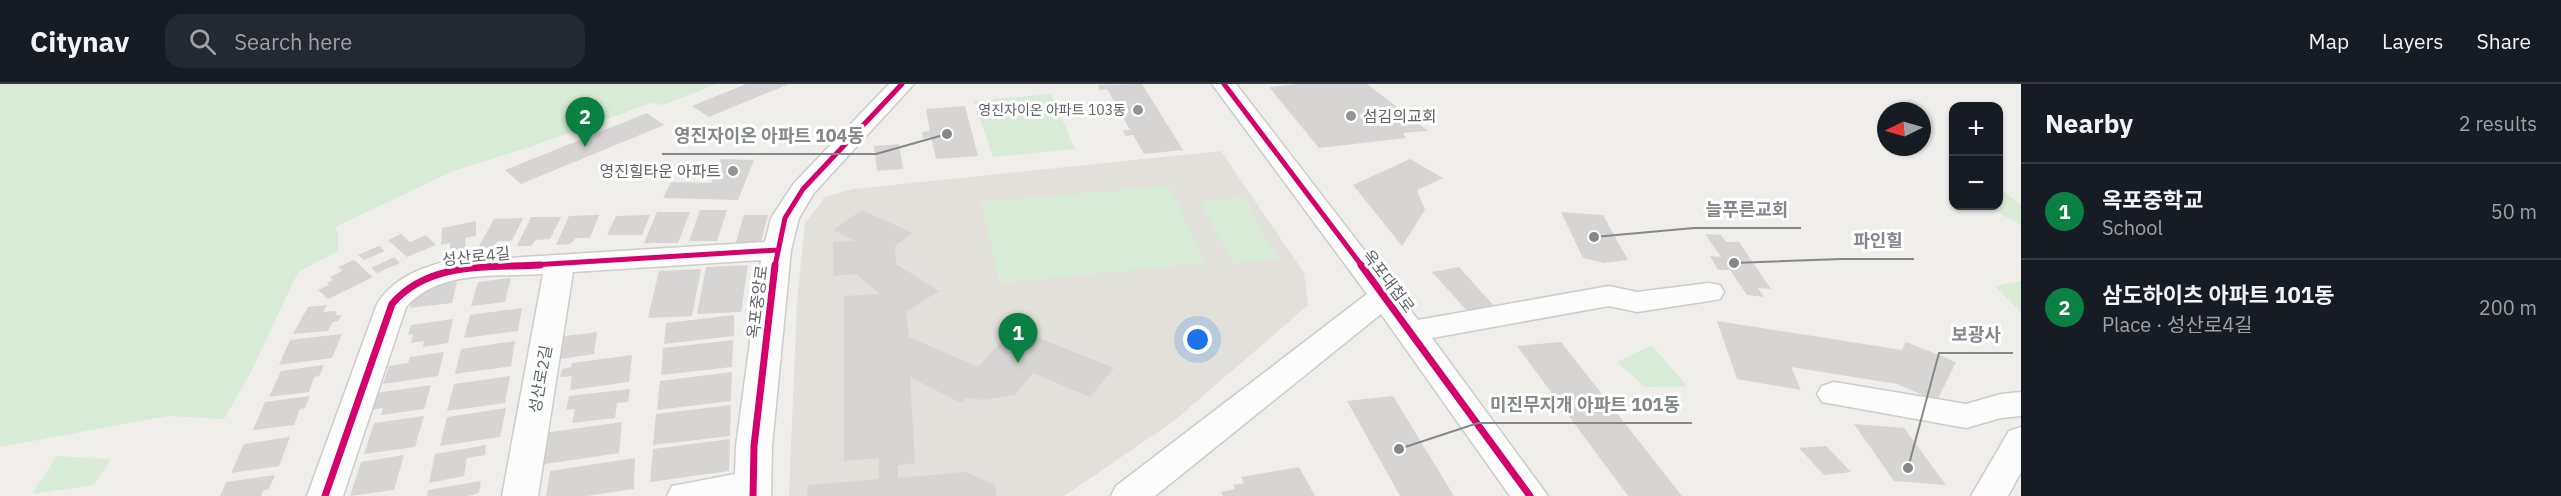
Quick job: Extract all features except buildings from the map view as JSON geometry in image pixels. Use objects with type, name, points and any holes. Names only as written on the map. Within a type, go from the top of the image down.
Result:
[{"type":"street","name":"옥포중앙로","points":[[752,490],[754,446],[777,250],[785,218],[803,189],[902,84]]},
{"type":"street","name":"옥포대첩로","points":[[1224,84],[1384,296],[1530,496]]},
{"type":"street","name":"성산로4길","points":[[325,496],[392,304],[403,290],[444,271],[777,250]]},
{"type":"street","name":"성산로2길","points":[[520,496],[560,262]]},
{"type":"street","points":[[1410,332],[1609,296],[1638,302],[1709,292]]},
{"type":"street","points":[[1129,496],[1384,296]]},
{"type":"street","points":[[1834,394],[1966,416],[2001,406],[2021,404]]},
{"type":"street","points":[[1989,496],[2021,440]]},
{"type":"street","points":[[685,496],[752,490]]},
{"type":"shaded area","points":[[1221,151],[1304,273],[1308,305],[1174,421],[1064,496],[789,496],[797,302],[805,223],[826,196],[854,189]]},
{"type":"green space","points":[[0,84],[717,84],[664,105],[651,103],[530,147],[453,171],[335,227],[338,233],[338,251],[298,272],[249,376],[224,419],[167,416],[0,447]]},
{"type":"green space","points":[[1051,94],[1075,149],[993,157],[974,101]]},
{"type":"green space","points":[[1169,186],[1206,263],[1000,283],[981,202]]},
{"type":"green space","points":[[2003,191],[2021,205],[2021,225],[1993,210],[2003,210]]},
{"type":"green space","points":[[1244,197],[1278,259],[1232,263],[1200,201]]},
{"type":"green space","points":[[2021,281],[2021,312],[1995,286]]},
{"type":"green space","points":[[1652,345],[1687,386],[1645,387],[1617,362]]},
{"type":"green space","points":[[57,456],[111,459],[94,485],[32,494]]},
{"type":"cycle path","points":[[753,496],[754,446],[777,250],[785,218],[803,189],[902,84]]},
{"type":"cycle path","points":[[1224,84],[1384,296],[1530,496]]},
{"type":"cycle path","points":[[325,496],[392,304],[403,292],[415,284],[444,271],[777,250]]},
{"type":"place","name":"영진자이온 아파트 103동","points":[[1138,110]]},
{"type":"place","name":"섬김의교회","points":[[1351,116]]},
{"type":"place","name":"영진자이온 아파트 104동","points":[[947,134]]},
{"type":"place","name":"삼도하이츠 아파트 101동","points":[[585,147]]},
{"type":"place","name":"영진힐타운 아파트","points":[[733,171]]},
{"type":"place","name":"늘푸른교회","points":[[1594,237]]},
{"type":"place","name":"파인힐","points":[[1734,263]]},
{"type":"place","name":"옥포중학교","points":[[1018,363]]},
{"type":"place","name":"미진무지개 아파트 101동","points":[[1399,449]]},
{"type":"place","name":"보광사","points":[[1908,468]]}]
